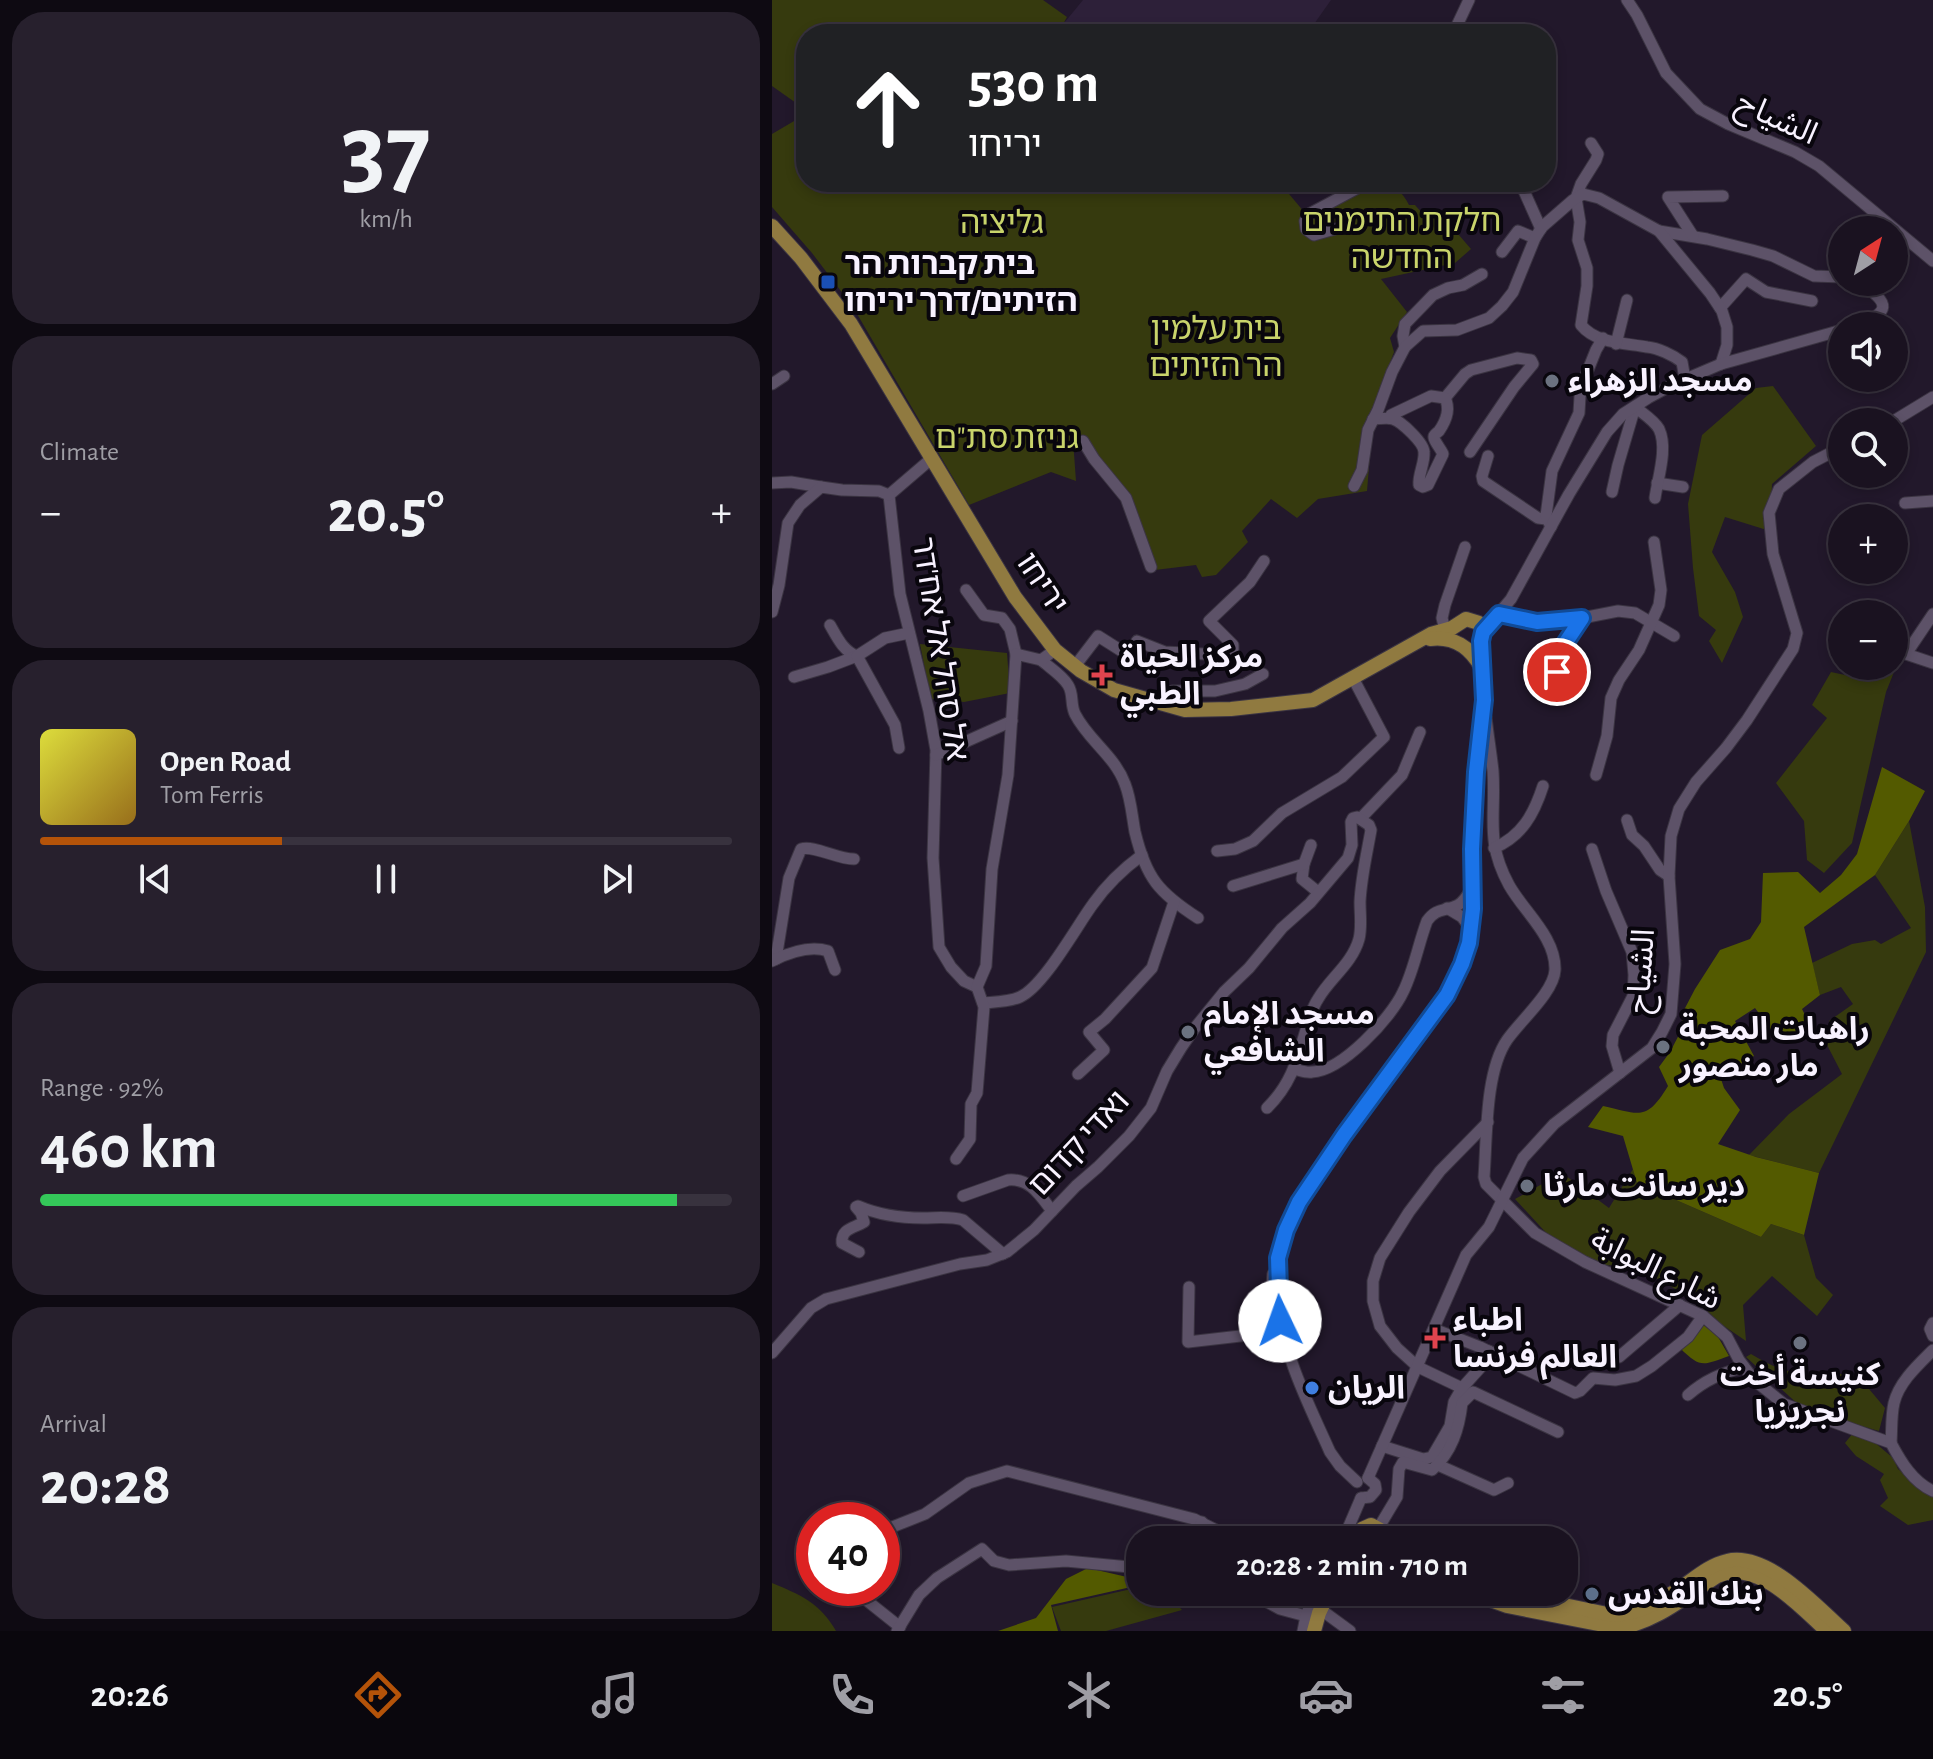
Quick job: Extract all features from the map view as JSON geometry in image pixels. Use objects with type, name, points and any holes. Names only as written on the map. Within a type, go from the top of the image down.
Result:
[{"type":"main road","name":"יריחו","points":[[772,226],[801,258],[851,324],[1015,597],[1055,650],[1114,690],[1185,710],[1313,700],[1410,644],[1466,619],[1479,631]]},
{"type":"main road","points":[[1450,628],[1460,645],[1481,665],[1484,674]]},
{"type":"main road","points":[[1460,645],[1474,648],[1479,631]]},
{"type":"main road","points":[[1473,909],[1475,788],[1484,700],[1479,631]]},
{"type":"main road","name":"יריחו","points":[[1410,644],[1445,638],[1460,645]]},
{"type":"main road","points":[[1507,1606],[1599,1619],[1624,1615],[1652,1607],[1711,1567],[1728,1560],[1747,1561],[1763,1565],[1777,1574],[1844,1631]]},
{"type":"main road","points":[[1552,1606],[1599,1619],[1617,1630],[1641,1627],[1717,1576],[1737,1571],[1771,1583],[1827,1631]]},
{"type":"main road","points":[[1314,1631],[1322,1606]]},
{"type":"street","points":[[1458,24],[1469,0]]},
{"type":"street","name":"الشياح","points":[[1627,0],[1666,73],[1700,109],[1819,166],[1878,216]]},
{"type":"street","points":[[1591,143],[1598,154],[1576,198],[1580,222],[1578,240],[1587,268],[1581,325],[1587,332],[1616,344],[1646,346],[1676,358],[1682,362],[1685,379]]},
{"type":"street","points":[[1345,226],[1314,235],[1306,229],[1305,221],[1309,214],[1350,192]]},
{"type":"street","points":[[1524,192],[1538,233]]},
{"type":"street","points":[[1354,486],[1362,470],[1368,430],[1405,347],[1423,331],[1457,330],[1489,318],[1513,292],[1538,233],[1555,214],[1583,194],[1599,198],[1659,231],[1762,253],[1814,276],[1828,276]]},
{"type":"street","points":[[1693,236],[1668,197],[1723,196]]},
{"type":"street","points":[[1502,252],[1518,231],[1538,233]]},
{"type":"street","points":[[1659,231],[1720,308],[1727,327],[1727,345],[1721,364]]},
{"type":"street","name":"الشياح","points":[[1908,241],[1933,261]]},
{"type":"street","points":[[1405,347],[1405,324],[1433,295],[1463,285],[1482,274]]},
{"type":"street","points":[[1720,308],[1746,279],[1766,292],[1812,301]]},
{"type":"street","points":[[1616,344],[1627,300]]},
{"type":"street","points":[[1479,631],[1511,599],[1549,523],[1607,432],[1623,414],[1685,379],[1721,364],[1828,334]]},
{"type":"street","points":[[1549,523],[1552,471],[1579,413],[1586,375],[1603,338]]},
{"type":"street","points":[[1445,398],[1471,370],[1517,358],[1531,360],[1533,364],[1470,452]]},
{"type":"street","points":[[772,384],[784,376]]},
{"type":"street","points":[[1390,418],[1431,396],[1445,398]]},
{"type":"street","points":[[1908,412],[1933,397]]},
{"type":"street","points":[[1373,419],[1396,420],[1422,446],[1424,452],[1418,479],[1423,487],[1428,485],[1443,454],[1434,437],[1446,419],[1449,406],[1445,398]]},
{"type":"street","points":[[1635,407],[1654,422],[1663,446],[1655,498]]},
{"type":"street","points":[[1612,492],[1635,407]]},
{"type":"street","points":[[1083,441],[1126,498],[1151,567]]},
{"type":"street","name":"الشياح","points":[[1362,1480],[1382,1446],[1466,1255],[1489,1227],[1523,1158],[1554,1124],[1652,1048],[1671,1014],[1675,964],[1669,876],[1671,836],[1679,809],[1696,782],[1747,720],[1793,649],[1797,633],[1773,554],[1769,513],[1779,489],[1828,454]]},
{"type":"street","points":[[1488,456],[1483,481],[1549,523]]},
{"type":"street","points":[[772,483],[791,482],[842,490],[879,491],[889,495],[931,459]]},
{"type":"street","points":[[1657,483],[1683,487]]},
{"type":"street","points":[[772,612],[788,523],[800,505],[821,487]]},
{"type":"street","name":"אל סהל אל אח'דר","points":[[889,495],[900,594],[929,711],[936,755],[933,858],[939,947],[964,981],[977,987]]},
{"type":"street","points":[[1905,503],[1933,501]]},
{"type":"street","points":[[1596,775],[1607,736],[1611,698],[1639,650],[1659,605],[1661,590],[1654,542]]},
{"type":"street","points":[[1450,628],[1442,618],[1465,547]]},
{"type":"street","points":[[1075,666],[1098,636],[1128,655],[1137,641],[1165,652],[1224,655],[1233,651],[1233,645],[1209,621],[1250,582],[1264,561]]},
{"type":"street","points":[[956,1159],[970,1139],[971,1104],[977,1093],[984,1007],[977,987],[986,966],[992,869],[1008,775],[1016,654],[1010,629],[1002,618],[984,615],[966,590]]},
{"type":"street","points":[[1499,614],[1537,622],[1618,611],[1635,613],[1674,636]]},
{"type":"street","points":[[1933,614],[1906,654],[1933,663]]},
{"type":"street","points":[[1577,682],[1557,672],[1564,645],[1582,618]]},
{"type":"street","points":[[830,625],[842,645],[857,656],[895,725],[899,748]]},
{"type":"street","points":[[794,677],[857,656],[885,638],[909,633]]},
{"type":"street","points":[[1041,660],[1055,650]]},
{"type":"street","points":[[1016,654],[1041,660],[1067,682],[1072,691],[1071,702],[1075,714],[1117,767],[1125,784],[1149,875],[1163,893],[1198,918]]},
{"type":"street","points":[[1161,703],[1172,691],[1215,691],[1245,684],[1263,674]]},
{"type":"street","points":[[1217,851],[1235,849],[1253,841],[1282,813],[1342,777],[1377,746],[1384,737],[1353,678]]},
{"type":"street","name":"شارع البوابة","points":[[1484,700],[1493,773],[1492,838],[1497,861],[1509,885],[1547,939],[1555,969],[1553,982],[1498,1056],[1488,1122],[1486,1184],[1546,1240],[1585,1262],[1703,1316],[1727,1337],[1754,1380],[1784,1404],[1891,1443]]},
{"type":"street","points":[[936,755],[1012,721]]},
{"type":"street","points":[[1267,1108],[1282,1093],[1294,1069],[1315,1004],[1358,944],[1361,931],[1360,900],[1371,830],[1359,818],[1402,775],[1420,732]]},
{"type":"street","points":[[1494,848],[1507,843],[1528,823],[1543,786]]},
{"type":"street","name":"ואדי קדום","points":[[772,1353],[811,1308],[826,1299],[960,1264],[987,1260],[1003,1254],[1034,1230],[1129,1136],[1151,1108],[1167,1071],[1194,1029],[1282,928],[1310,903],[1351,853],[1351,822],[1353,818],[1359,818]]},
{"type":"street","points":[[1627,820],[1632,835],[1644,846],[1660,870],[1669,876]]},
{"type":"street","points":[[1311,845],[1302,879],[1318,892]]},
{"type":"street","points":[[774,960],[789,878],[801,849],[808,847],[854,859]]},
{"type":"street","points":[[1592,849],[1632,952],[1633,996],[1613,1035],[1612,1046],[1620,1073]]},
{"type":"street","points":[[983,1003],[1020,997],[1039,984],[1094,902],[1119,872],[1142,855]]},
{"type":"street","points":[[1233,886],[1304,864]]},
{"type":"street","points":[[1294,1069],[1311,1073],[1324,1070],[1382,1025],[1404,990],[1427,921],[1439,910],[1463,902],[1472,888]]},
{"type":"street","points":[[1078,1074],[1104,1050],[1089,1032],[1152,968],[1174,902]]},
{"type":"street","points":[[1447,908],[1462,917],[1471,929]]},
{"type":"street","points":[[1362,1480],[1355,1491],[1361,1498],[1367,1499],[1375,1493],[1375,1484],[1340,1466],[1330,1452],[1276,1327],[1270,1305],[1270,1288],[1286,1230],[1299,1202],[1447,995],[1462,964],[1473,909]]},
{"type":"street","points":[[774,960],[787,954],[820,949],[828,951],[835,970]]},
{"type":"street","points":[[1462,1388],[1418,1367],[1397,1348],[1380,1326],[1373,1301],[1373,1281],[1380,1258],[1409,1212],[1440,1171],[1488,1122]]},
{"type":"street","points":[[963,1196],[1016,1179],[1032,1187],[1052,1211]]},
{"type":"street","points":[[859,1252],[842,1243],[843,1233],[864,1222],[858,1206],[878,1214],[956,1217],[1003,1254]]},
{"type":"street","points":[[1278,1258],[1280,1321],[1288,1355]]},
{"type":"street","points":[[1189,1287],[1188,1342],[1249,1335],[1276,1327]]},
{"type":"street","points":[[1619,1357],[1680,1305]]},
{"type":"street","points":[[1434,1329],[1489,1351],[1575,1393],[1593,1378],[1615,1380],[1636,1376],[1688,1337],[1703,1316]]},
{"type":"street","points":[[1933,1323],[1930,1329],[1933,1336]]},
{"type":"street","points":[[1933,1350],[1906,1380],[1894,1399],[1891,1418],[1891,1443],[1900,1461],[1921,1485],[1933,1491]]},
{"type":"street","points":[[1382,1446],[1423,1459],[1432,1457],[1450,1426],[1454,1402],[1489,1351]]},
{"type":"street","points":[[1688,1395],[1723,1373],[1744,1367]]},
{"type":"street","points":[[1384,1526],[1397,1497],[1399,1469],[1403,1462],[1432,1470],[1438,1465],[1460,1426],[1462,1403],[1473,1392],[1558,1432]]},
{"type":"street","points":[[1438,1465],[1494,1490],[1508,1483]]},
{"type":"street","points":[[900,1524],[925,1514],[969,1483],[1007,1471],[1194,1519],[1210,1526]]},
{"type":"street","points":[[1349,1526],[1361,1498]]},
{"type":"street","points":[[1200,1526],[1202,1522]]},
{"type":"street","points":[[872,1606],[899,1629],[919,1595],[937,1578],[982,1549],[994,1561],[1009,1565],[1066,1561],[1126,1567]]},
{"type":"street","points":[[1275,1606],[1306,1616]]},
{"type":"street","points":[[1303,1631],[1310,1606]]},
{"type":"street","points":[[1320,1609],[1350,1631]]},
{"type":"shaded area","points":[[1083,0],[1331,0],[1314,24],[1063,24]]},
{"type":"green space","points":[[772,0],[1043,0],[1067,17],[1063,24],[796,24],[796,103],[772,86]]},
{"type":"green space","name":"בית עלמין הר הזיתים","points":[[796,120],[796,192],[1287,192],[1305,213],[1312,216],[1361,192],[1401,192],[1409,205],[1415,205],[1429,221],[1440,213],[1471,249],[1455,263],[1381,279],[1407,312],[1390,338],[1394,352],[1364,431],[1370,455],[1367,491],[1318,499],[1297,518],[1271,499],[1242,531],[1248,542],[1216,575],[1202,577],[1196,565],[1155,570],[1131,498],[1093,452],[1073,440],[1076,481],[1051,472],[969,505],[853,307],[772,207],[772,134]]},
{"type":"green space","points":[[1773,386],[1816,446],[1772,484],[1770,531],[1725,517],[1712,552],[1735,592],[1743,617],[1722,663],[1709,641],[1716,630],[1699,616],[1688,504],[1702,435],[1756,388]]},
{"type":"green space","points":[[920,644],[1007,653],[1010,693],[964,702],[931,699]]},
{"type":"green space","points":[[1828,677],[1828,680],[1891,680],[1852,843],[1824,873],[1807,860],[1804,821],[1776,783],[1827,718],[1812,705]]},
{"type":"green space","points":[[1882,767],[1925,791],[1875,875],[1804,927],[1820,995],[1802,1009],[1809,1023],[1781,1043],[1755,1008],[1735,1021],[1754,1056],[1720,1076],[1724,1088],[1740,1110],[1718,1144],[1819,1173],[1804,1235],[1771,1224],[1761,1237],[1637,1183],[1623,1136],[1588,1127],[1603,1106],[1634,1113],[1648,1110],[1660,1098],[1668,1086],[1659,1067],[1681,1031],[1684,1010],[1695,989],[1720,950],[1750,939],[1761,922],[1763,873],[1798,872],[1820,893],[1841,875],[1857,854]]},
{"type":"green space","points":[[1909,821],[1925,907],[1926,952],[1819,1173],[1749,1155],[1789,1114],[1842,1074],[1826,1043],[1839,1034],[1829,1021],[1853,1004],[1841,987],[1820,995],[1812,963],[1852,944],[1875,940],[1881,944],[1911,928],[1875,875]]},
{"type":"green space","points":[[1633,1169],[1637,1183],[1761,1237],[1771,1224],[1804,1235],[1816,1278],[1833,1295],[1817,1316],[1772,1276],[1743,1305],[1746,1341],[1721,1324],[1698,1302],[1635,1266],[1600,1265],[1550,1237],[1515,1199],[1562,1173],[1609,1208]]},
{"type":"green space","points":[[1699,1322],[1717,1335],[1729,1356],[1703,1363],[1680,1348]]},
{"type":"green space","points":[[1751,1354],[1797,1373],[1815,1376],[1820,1371],[1855,1376],[1885,1408],[1879,1431],[1801,1407],[1746,1357]]},
{"type":"green space","points":[[1853,1433],[1873,1441],[1893,1458],[1898,1469],[1933,1494],[1933,1520],[1908,1525],[1880,1506],[1888,1498],[1880,1480],[1884,1474],[1856,1456],[1845,1443]]},
{"type":"green space","points":[[1088,1568],[1126,1577],[1126,1588],[1051,1605],[1058,1631],[998,1631],[1036,1618],[1066,1579]]},
{"type":"green space","points":[[772,1583],[796,1594],[796,1606],[815,1606],[836,1631],[772,1631]]},
{"type":"green space","points":[[1126,1590],[1126,1606],[1178,1606],[1182,1610],[1106,1631],[1061,1631],[1052,1607]]},
{"type":"place","name":"בית קברות הר הזיתים/דרך יריחו","points":[[828,282]]},
{"type":"place","name":"مسجد الزهراء","points":[[1552,381]]},
{"type":"place","name":"مركز الحياة الطبي","points":[[1102,675]]},
{"type":"place","name":"مسجد الإمام الشافعي","points":[[1188,1032]]},
{"type":"place","name":"راهبات المحبة مار منصور","points":[[1663,1047]]},
{"type":"place","name":"دير سانت مارثا","points":[[1527,1186]]},
{"type":"place","name":"اطباء العالم فرنسا","points":[[1435,1338]]},
{"type":"place","name":"كنيسة أخت نجريزيا","points":[[1800,1343]]},
{"type":"place","name":"الريان","points":[[1312,1388]]},
{"type":"place","name":"بنك القدس","points":[[1592,1594]]},
{"type":"route","points":[[1280,1321],[1278,1258],[1299,1202],[1447,995],[1469,943],[1473,909],[1476,772],[1484,700],[1483,632],[1499,614],[1537,622],[1582,618],[1564,645],[1557,672]]},
{"type":"park label","name":"גליציה","points":[[1002,223]]},
{"type":"park label","name":"חלקת התימנים החדשה","points":[[1402,240]]},
{"type":"park label","name":"גניזת סת\"ם","points":[[1007,438]]}]
